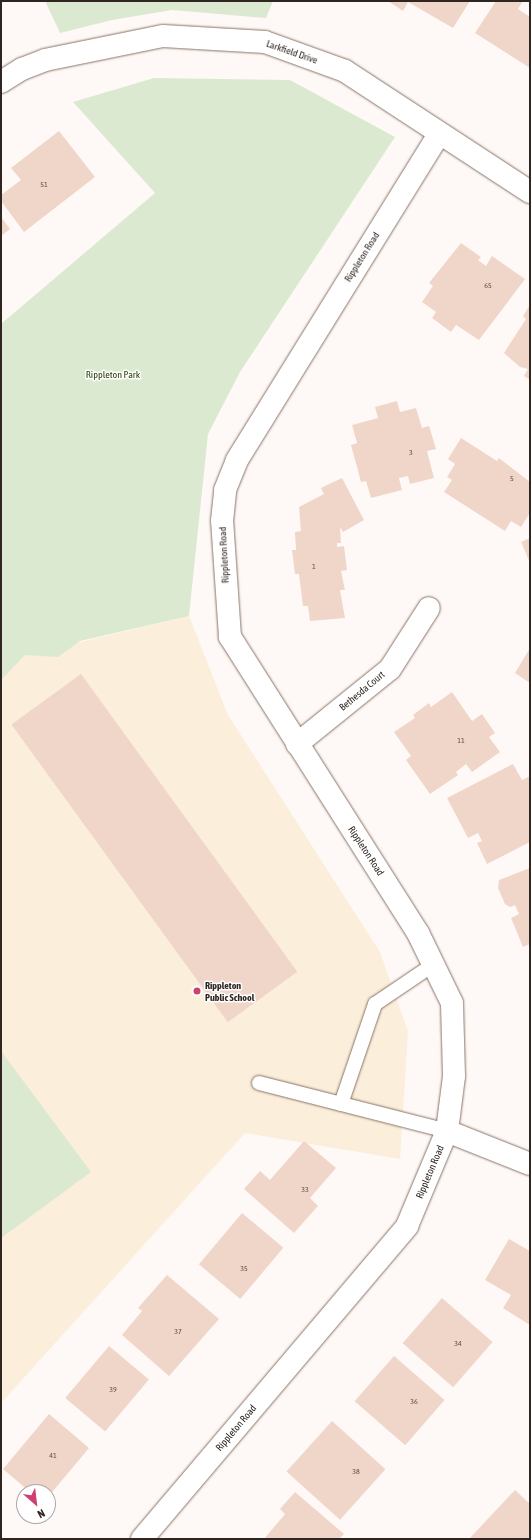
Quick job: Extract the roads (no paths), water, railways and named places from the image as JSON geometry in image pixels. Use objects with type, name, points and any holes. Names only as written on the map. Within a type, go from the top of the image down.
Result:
[{"type":"street","name":"Larkfield Drive","points":[[1,82],[22,69],[45,60],[162,36],[265,42],[345,71],[439,134],[530,192]]},
{"type":"street","name":"Rippleton Road","points":[[142,1539],[407,1226],[447,1132],[454,1076],[452,1003],[418,933],[297,744],[229,633],[222,520],[224,494],[232,468],[265,410],[439,134]]},
{"type":"street","name":"Bethesda Court","points":[[297,744],[390,669],[429,608]]},
{"type":"street","points":[[447,1132],[530,1164]]},
{"type":"lane","points":[[341,1104],[375,1004],[434,964]]},
{"type":"lane","points":[[259,1083],[447,1132]]},
{"type":"place","name":"Rippleton Public School","points":[[197,991]]},
{"type":"park label","name":"Rippleton Park","points":[[113,375]]}]
